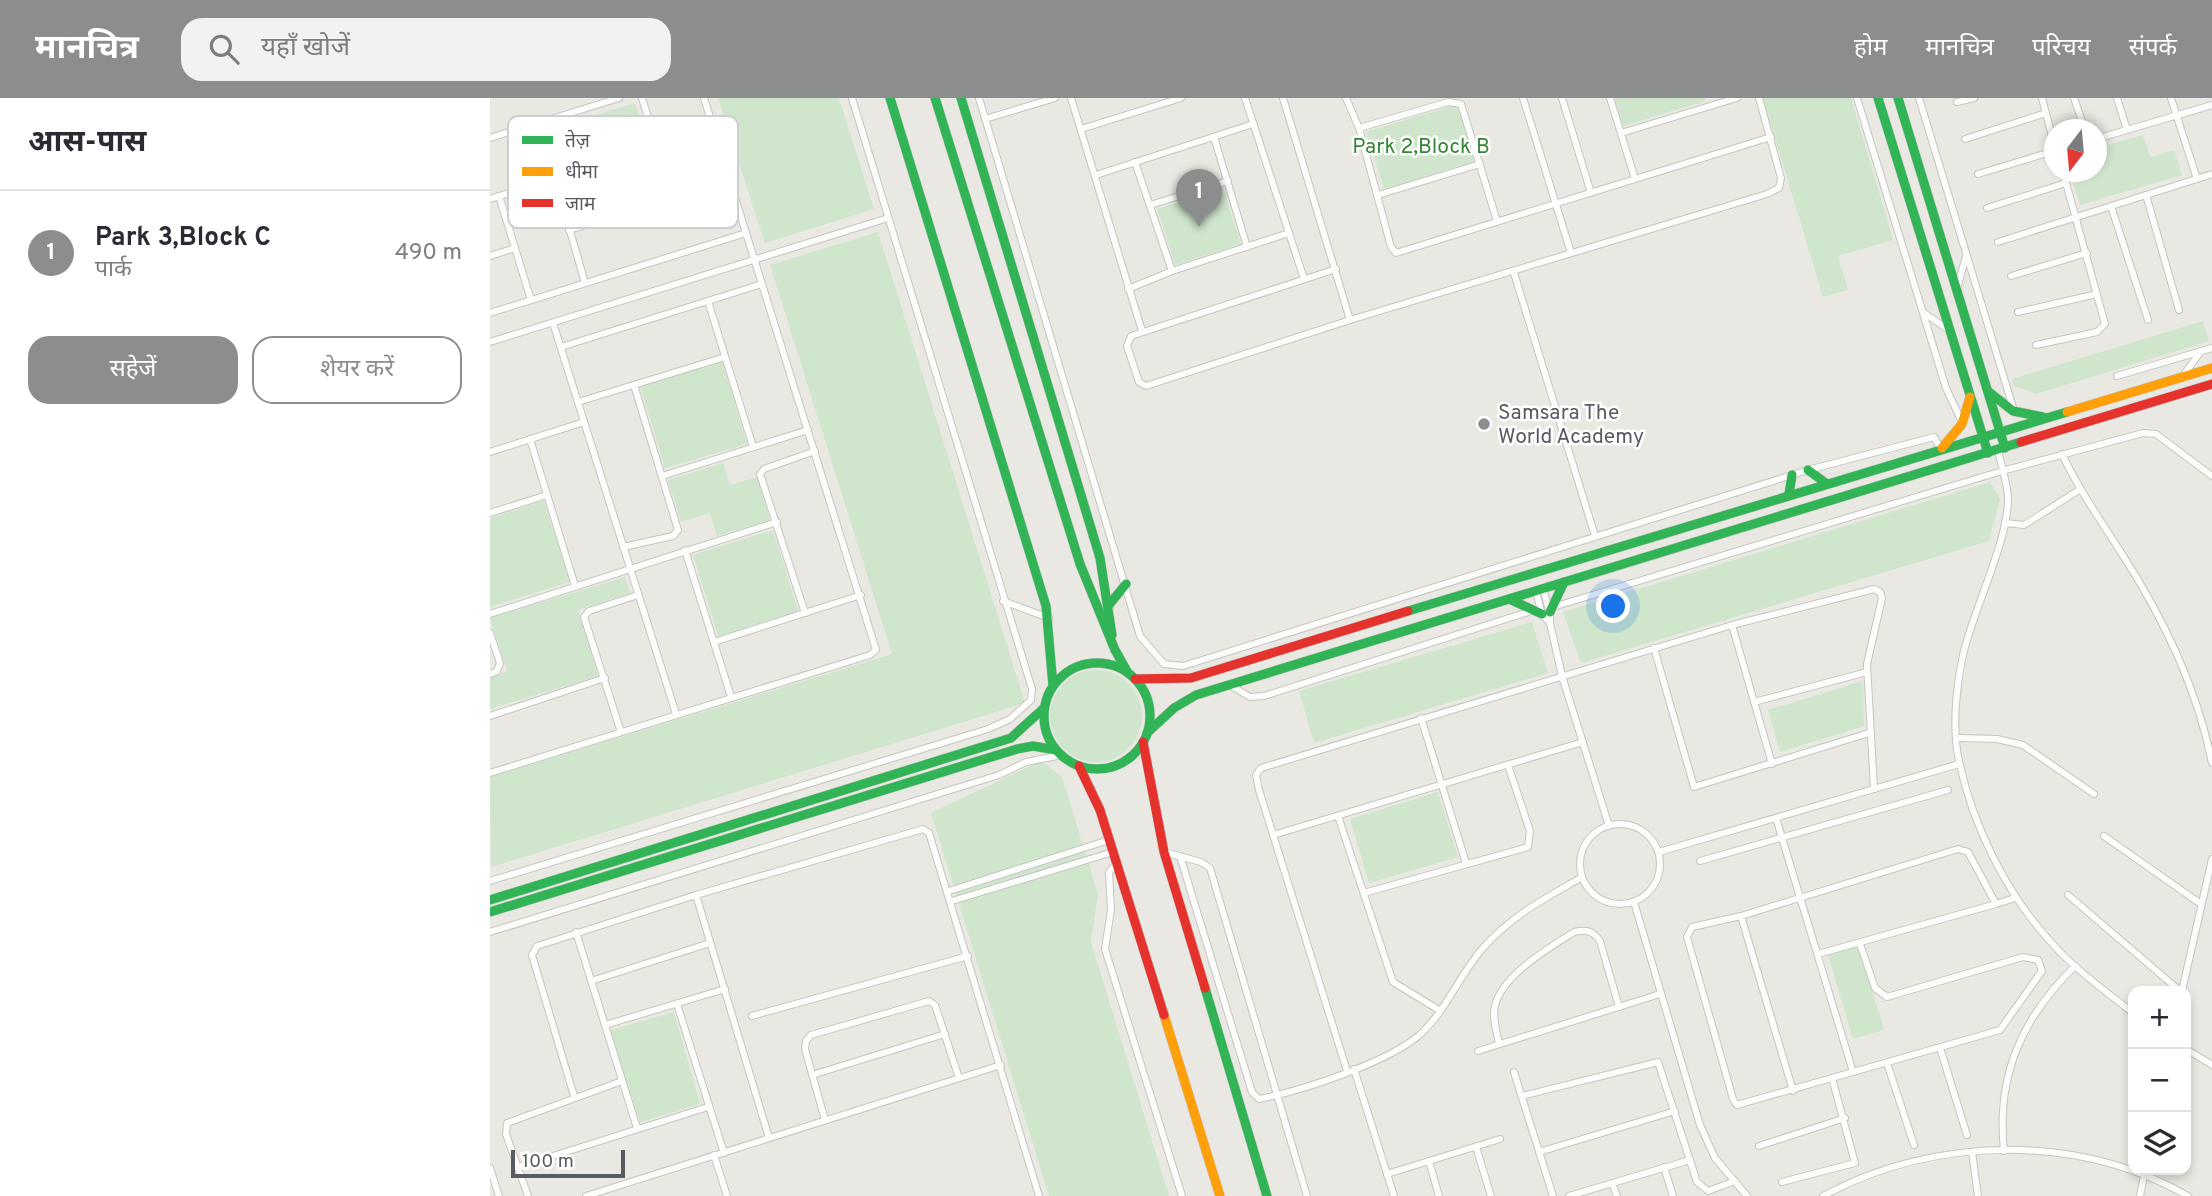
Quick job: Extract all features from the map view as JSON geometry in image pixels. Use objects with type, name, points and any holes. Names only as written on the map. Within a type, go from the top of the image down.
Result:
[{"type":"street","points":[[561,116],[619,98]]},
{"type":"street","points":[[642,98],[648,116]]},
{"type":"street","points":[[704,98],[710,116]]},
{"type":"street","points":[[490,881],[988,729],[1010,719],[1028,705],[1033,694],[852,98]]},
{"type":"street","points":[[890,98],[1049,618],[1053,686],[1044,709],[1045,728],[1059,753]]},
{"type":"street","points":[[935,98],[1080,564],[1115,650],[1149,705],[1145,737],[1164,852],[1267,1196]]},
{"type":"street","points":[[961,98],[1100,558],[1115,650]]},
{"type":"street","points":[[979,98],[1141,640],[1164,664],[1183,666],[1808,470],[1934,437],[1941,449]]},
{"type":"street","points":[[985,119],[1055,98]]},
{"type":"street","points":[[1071,98],[1142,331]]},
{"type":"street","points":[[1081,129],[1181,98]]},
{"type":"street","points":[[1245,98],[1304,279]]},
{"type":"street","points":[[1283,98],[1350,320]]},
{"type":"street","points":[[1346,98],[1359,128],[1391,247],[1396,253],[1771,137]]},
{"type":"street","points":[[1523,98],[1571,253]]},
{"type":"street","points":[[1562,98],[1591,193]]},
{"type":"street","points":[[1610,98],[1635,179]]},
{"type":"street","points":[[1621,133],[1710,102],[1737,98]]},
{"type":"street","points":[[1336,269],[1131,336],[1127,346],[1139,382],[1146,386],[1779,188],[1781,178],[1759,98]]},
{"type":"street","points":[[1857,98],[1946,388],[1962,424]]},
{"type":"street","points":[[1878,98],[1983,437],[1997,450]]},
{"type":"street","points":[[1898,98],[2000,432],[1997,450],[2008,496],[2005,523],[1963,656],[1957,702],[1959,764],[1989,849],[2015,898],[2049,940],[2075,966],[2128,1009]]},
{"type":"street","points":[[1919,98],[2015,413]]},
{"type":"street","points":[[1957,102],[1974,98]]},
{"type":"street","points":[[2042,98],[2048,119]]},
{"type":"street","points":[[2074,98],[2081,119]]},
{"type":"street","points":[[2117,98],[2127,130]]},
{"type":"street","points":[[2171,98],[2197,179]]},
{"type":"street","points":[[1359,128],[1457,102],[1463,107],[1497,221]]},
{"type":"street","points":[[2107,136],[2212,105]]},
{"type":"street","points":[[1965,139],[2046,113]]},
{"type":"street","points":[[1096,175],[1253,124]]},
{"type":"street","points":[[490,138],[508,132]]},
{"type":"street","points":[[1214,137],[1247,247]]},
{"type":"street","points":[[1978,174],[2044,154]]},
{"type":"street","points":[[1135,163],[1172,271]]},
{"type":"street","points":[[1378,195],[1480,164]]},
{"type":"street","points":[[1998,242],[2212,174]]},
{"type":"street","points":[[1150,205],[1228,181]]},
{"type":"street","points":[[1987,208],[2066,183],[2105,324],[2103,328],[2036,345]]},
{"type":"street","points":[[490,199],[508,193]]},
{"type":"street","points":[[2146,195],[2179,310]]},
{"type":"street","points":[[499,196],[508,225]]},
{"type":"street","points":[[2111,206],[2148,320]]},
{"type":"street","points":[[490,773],[874,653],[876,646],[861,595],[738,208]]},
{"type":"street","points":[[490,342],[888,218]]},
{"type":"street","points":[[509,228],[531,300]]},
{"type":"street","points":[[576,228],[569,230],[585,283]]},
{"type":"street","points":[[490,313],[746,233]]},
{"type":"street","points":[[1128,289],[1172,271],[1289,233]]},
{"type":"street","points":[[490,256],[515,248]]},
{"type":"street","points":[[2011,276],[2087,253]]},
{"type":"street","points":[[1957,289],[1966,254]]},
{"type":"street","points":[[1514,273],[1595,536]]},
{"type":"street","points":[[561,347],[762,284]]},
{"type":"street","points":[[2018,312],[2097,294]]},
{"type":"street","points":[[708,301],[753,447]]},
{"type":"street","points":[[1924,313],[1950,331]]},
{"type":"street","points":[[553,323],[676,714]]},
{"type":"street","points":[[2117,376],[2212,348]]},
{"type":"street","points":[[2182,377],[2201,351]]},
{"type":"street","points":[[578,402],[725,357]]},
{"type":"street","points":[[1053,686],[1074,668],[1088,664],[1111,665],[1131,676],[1191,678],[1789,494],[2212,368]]},
{"type":"street","points":[[623,547],[673,536],[678,530],[634,384]]},
{"type":"street","points":[[1044,709],[1011,738],[490,899],[492,912],[1017,749],[1033,746],[1059,753],[1079,766],[1106,768],[1125,761],[1174,708],[1196,695],[2212,384]]},
{"type":"street","points":[[1988,391],[2004,408],[2015,413],[2048,417]]},
{"type":"street","points":[[1941,449],[1962,424],[1970,395]]},
{"type":"street","points":[[490,452],[584,422]]},
{"type":"street","points":[[663,476],[808,430]]},
{"type":"street","points":[[1230,685],[1250,697],[1264,696],[1531,611],[1548,611],[2002,471],[2151,433],[2212,476]]},
{"type":"street","points":[[530,439],[575,586]]},
{"type":"street","points":[[805,613],[760,477],[761,471],[815,451]]},
{"type":"street","points":[[2062,454],[2079,490],[2123,556],[2179,653],[2212,763]]},
{"type":"street","points":[[1808,470],[1827,484]]},
{"type":"street","points":[[1789,494],[1792,475]]},
{"type":"street","points":[[2005,523],[2024,526],[2079,490]]},
{"type":"street","points":[[490,513],[547,495]]},
{"type":"street","points":[[490,614],[776,522]]},
{"type":"street","points":[[685,550],[731,697]]},
{"type":"street","points":[[1548,611],[1564,582]]},
{"type":"street","points":[[1108,606],[1126,584]]},
{"type":"street","points":[[1394,1196],[1273,835],[1257,781],[1261,768],[1732,625],[1874,589],[1880,592],[1882,598],[1867,672],[1874,789]]},
{"type":"street","points":[[1539,590],[1548,611],[1562,676],[1609,826]]},
{"type":"street","points":[[621,732],[584,617],[589,611],[638,595]]},
{"type":"street","points":[[714,642],[861,595]]},
{"type":"street","points":[[1509,599],[1531,611]]},
{"type":"street","points":[[1003,601],[1049,618]]},
{"type":"street","points":[[1732,625],[1772,764]]},
{"type":"street","points":[[490,633],[499,663],[497,671],[490,674]]},
{"type":"street","points":[[1235,665],[1242,648]]},
{"type":"street","points":[[1654,648],[1694,787],[1869,733]]},
{"type":"street","points":[[1754,702],[1867,672]]},
{"type":"street","points":[[490,716],[605,678]]},
{"type":"street","points":[[1421,718],[1466,863]]},
{"type":"street","points":[[1958,738],[1997,739],[2023,745],[2094,794]]},
{"type":"street","points":[[1273,835],[1583,742]]},
{"type":"street","points":[[490,932],[999,775],[1026,762],[1059,753]]},
{"type":"street","points":[[1658,852],[1959,764]]},
{"type":"street","points":[[1364,893],[1466,863],[1524,850],[1530,842],[1530,831],[1508,765]]},
{"type":"street","points":[[1079,766],[1100,810],[1220,1196]]},
{"type":"street","points":[[1700,861],[1782,835],[1948,790]]},
{"type":"street","points":[[1338,816],[1395,985],[1439,1010]]},
{"type":"street","points":[[1776,818],[1853,1072]]},
{"type":"street","points":[[1609,826],[1633,827],[1653,841],[1658,852],[1659,876],[1645,896],[1634,902],[1609,903],[1588,888],[1582,877],[1582,852],[1588,841],[1609,826]]},
{"type":"street","points":[[574,1096],[532,955],[537,946],[696,895],[923,830],[929,833],[949,891],[1039,1196]]},
{"type":"street","points":[[2104,836],[2201,904]]},
{"type":"street","points":[[949,891],[1109,840]]},
{"type":"street","points":[[1860,944],[1875,988],[1887,997],[2023,957],[2038,960],[2042,971],[2006,1026],[1746,1105],[1737,1105],[1733,1099],[1687,937],[1692,927],[1741,916],[1958,849],[1968,852],[1996,904]]},
{"type":"street","points":[[952,901],[1113,852]]},
{"type":"street","points":[[1164,852],[1201,862],[1210,868],[1307,1196]]},
{"type":"street","points":[[1180,856],[1252,1092],[1259,1099],[1386,1056],[1415,1038],[1439,1010],[1483,948],[1516,915],[1582,877]]},
{"type":"street","points":[[2182,986],[2212,859]]},
{"type":"street","points":[[1116,864],[1108,872],[1111,910],[1105,950],[1182,1196]]},
{"type":"street","points":[[696,895],[769,1138]]},
{"type":"street","points":[[2068,895],[2175,986]]},
{"type":"street","points":[[1818,954],[2015,898]]},
{"type":"street","points":[[1634,902],[1700,1125],[1715,1158],[1747,1196]]},
{"type":"street","points":[[1741,916],[1793,1091]]},
{"type":"street","points":[[576,932],[637,1128]]},
{"type":"street","points":[[1499,1044],[1494,1015],[1499,996],[1528,962],[1574,932],[1593,932],[1600,941],[1619,1007]]},
{"type":"street","points":[[591,981],[710,943]]},
{"type":"street","points":[[752,1016],[968,956]]},
{"type":"street","points":[[2004,1151],[2003,1109],[2017,1045],[2028,1022],[2052,989],[2075,966]]},
{"type":"street","points":[[605,1025],[725,989]]},
{"type":"street","points":[[1478,1051],[1660,994]]},
{"type":"street","points":[[825,1120],[805,1049],[806,1041],[811,1035],[830,1029],[929,1001],[935,1005],[959,1078]]},
{"type":"street","points":[[677,1004],[724,1153]]},
{"type":"street","points":[[812,1075],[945,1034]]},
{"type":"street","points":[[1940,1048],[1967,1135]]},
{"type":"street","points":[[2191,1052],[2212,1065]]},
{"type":"street","points":[[1522,1096],[1658,1062],[1697,1182],[1708,1191],[1735,1181]]},
{"type":"street","points":[[1887,1063],[1914,1145]]},
{"type":"street","points":[[586,1196],[1001,1065]]},
{"type":"street","points":[[1514,1072],[1553,1196]]},
{"type":"street","points":[[1782,1182],[1855,1163],[1845,1118],[1832,1078]]},
{"type":"street","points":[[528,1196],[506,1134],[507,1123],[574,1096],[622,1081]]},
{"type":"street","points":[[518,1167],[708,1107]]},
{"type":"street","points":[[1539,1152],[1675,1111]]},
{"type":"street","points":[[1759,1146],[1845,1118]]},
{"type":"street","points":[[1387,1174],[1500,1139]]},
{"type":"street","points":[[1476,1147],[1491,1196]]},
{"type":"street","points":[[1823,1196],[1855,1179],[1908,1160],[2004,1151],[2070,1154],[2144,1176],[2188,1196]]},
{"type":"street","points":[[1972,1152],[1978,1196]]},
{"type":"street","points":[[714,1155],[727,1196]]},
{"type":"street","points":[[1569,1196],[1690,1160]]},
{"type":"street","points":[[1429,1161],[1439,1196]]},
{"type":"street","points":[[1664,1167],[1673,1196]]},
{"type":"street","points":[[490,1168],[499,1196]]},
{"type":"street","points":[[2140,1196],[2144,1176]]},
{"type":"street","points":[[1612,1183],[1617,1196]]},
{"type":"green space","points":[[718,98],[839,98],[874,209],[765,243],[738,160],[738,116],[724,116]]},
{"type":"green space","points":[[1615,98],[1704,98],[1705,101],[1623,126]]},
{"type":"green space","points":[[1763,98],[1851,98],[1893,240],[1838,256],[1848,290],[1823,297]]},
{"type":"green space","points":[[635,103],[639,116],[593,116]]},
{"type":"green space","name":"Park 2,Block B","points":[[1458,104],[1475,161],[1384,189],[1366,132]]},
{"type":"green space","points":[[2143,135],[2150,157],[2174,150],[2182,175],[2080,205],[2073,182],[2107,182],[2107,145]]},
{"type":"green space","points":[[1223,188],[1241,244],[1175,265],[1157,209]]},
{"type":"green space","points":[[878,232],[1025,703],[491,867],[490,777],[892,654],[770,265]]},
{"type":"green space","points":[[2203,321],[2209,341],[2036,394],[2013,385],[2012,379]]},
{"type":"green space","points":[[722,361],[747,444],[665,468],[640,386]]},
{"type":"green space","points":[[723,463],[730,485],[757,477],[770,520],[717,536],[710,513],[681,522],[668,480]]},
{"type":"green space","points":[[1990,482],[2000,499],[1989,541],[1581,663],[1563,612]]},
{"type":"green space","points":[[544,501],[570,582],[490,607],[490,518]]},
{"type":"green space","points":[[773,530],[798,611],[718,636],[693,555]]},
{"type":"green space","points":[[625,577],[630,593],[578,610],[598,676],[490,709],[490,677],[507,671],[490,618]]},
{"type":"green space","points":[[1532,622],[1548,673],[1314,743],[1299,691]]},
{"type":"green space","points":[[1096,670],[1114,673],[1129,683],[1139,698],[1142,716],[1139,734],[1129,749],[1114,759],[1096,762],[1078,759],[1063,749],[1053,734],[1050,716],[1053,698],[1063,683],[1078,673]]},
{"type":"green space","points":[[1863,681],[1864,726],[1780,752],[1768,710]]},
{"type":"green space","points":[[1041,761],[1062,777],[1098,894],[1091,942],[1169,1196],[1049,1196],[931,813]]},
{"type":"green space","points":[[1438,792],[1458,857],[1369,883],[1350,819]]},
{"type":"green space","points":[[1859,946],[1884,1030],[1853,1039],[1828,955]]},
{"type":"green space","points":[[674,1012],[700,1104],[640,1122],[610,1030]]},
{"type":"traffic: fast","points":[[890,98],[1046,606],[1053,686]]},
{"type":"traffic: fast","points":[[935,98],[1080,564],[1115,650],[1128,673]]},
{"type":"traffic: fast","points":[[961,98],[1100,558],[1112,635]]},
{"type":"traffic: fast","points":[[1878,98],[1988,453]]},
{"type":"traffic: fast","points":[[1898,98],[2005,448]]},
{"type":"traffic: fast","points":[[1989,392],[2013,411],[2043,417]]},
{"type":"traffic: fast","points":[[1408,611],[2067,412]]},
{"type":"traffic: fast","points":[[1147,733],[1174,708],[1196,695],[2021,442]]},
{"type":"traffic: fast","points":[[1808,470],[1827,484]]},
{"type":"traffic: fast","points":[[1789,494],[1792,475]]},
{"type":"traffic: fast","points":[[1550,612],[1564,582]]},
{"type":"traffic: fast","points":[[1108,606],[1126,584]]},
{"type":"traffic: fast","points":[[1509,599],[1542,614]]},
{"type":"traffic: fast","points":[[1097,663],[1117,667],[1134,679],[1146,696],[1150,716],[1146,736],[1134,753],[1117,765],[1097,769],[1077,765],[1060,753],[1048,736],[1044,716],[1048,696],[1060,679],[1077,667],[1097,663]]},
{"type":"traffic: fast","points":[[490,900],[1011,738],[1044,708]]},
{"type":"traffic: fast","points":[[490,912],[1017,749],[1033,746],[1056,750]]},
{"type":"traffic: fast","points":[[1205,988],[1267,1196]]},
{"type":"traffic: slow","points":[[2067,412],[2212,368]]},
{"type":"traffic: slow","points":[[1942,448],[1962,424],[1970,397]]},
{"type":"traffic: slow","points":[[1164,1015],[1220,1196]]},
{"type":"traffic: jam","points":[[2021,442],[2212,384]]},
{"type":"traffic: jam","points":[[1135,679],[1191,678],[1408,611]]},
{"type":"traffic: jam","points":[[1143,742],[1164,852],[1205,988]]},
{"type":"traffic: jam","points":[[1079,766],[1100,810],[1164,1015]]},
{"type":"place","name":"Park 3,Block C","points":[[1199,227]]},
{"type":"place","name":"Samsara The World Academy","points":[[1484,424]]}]
